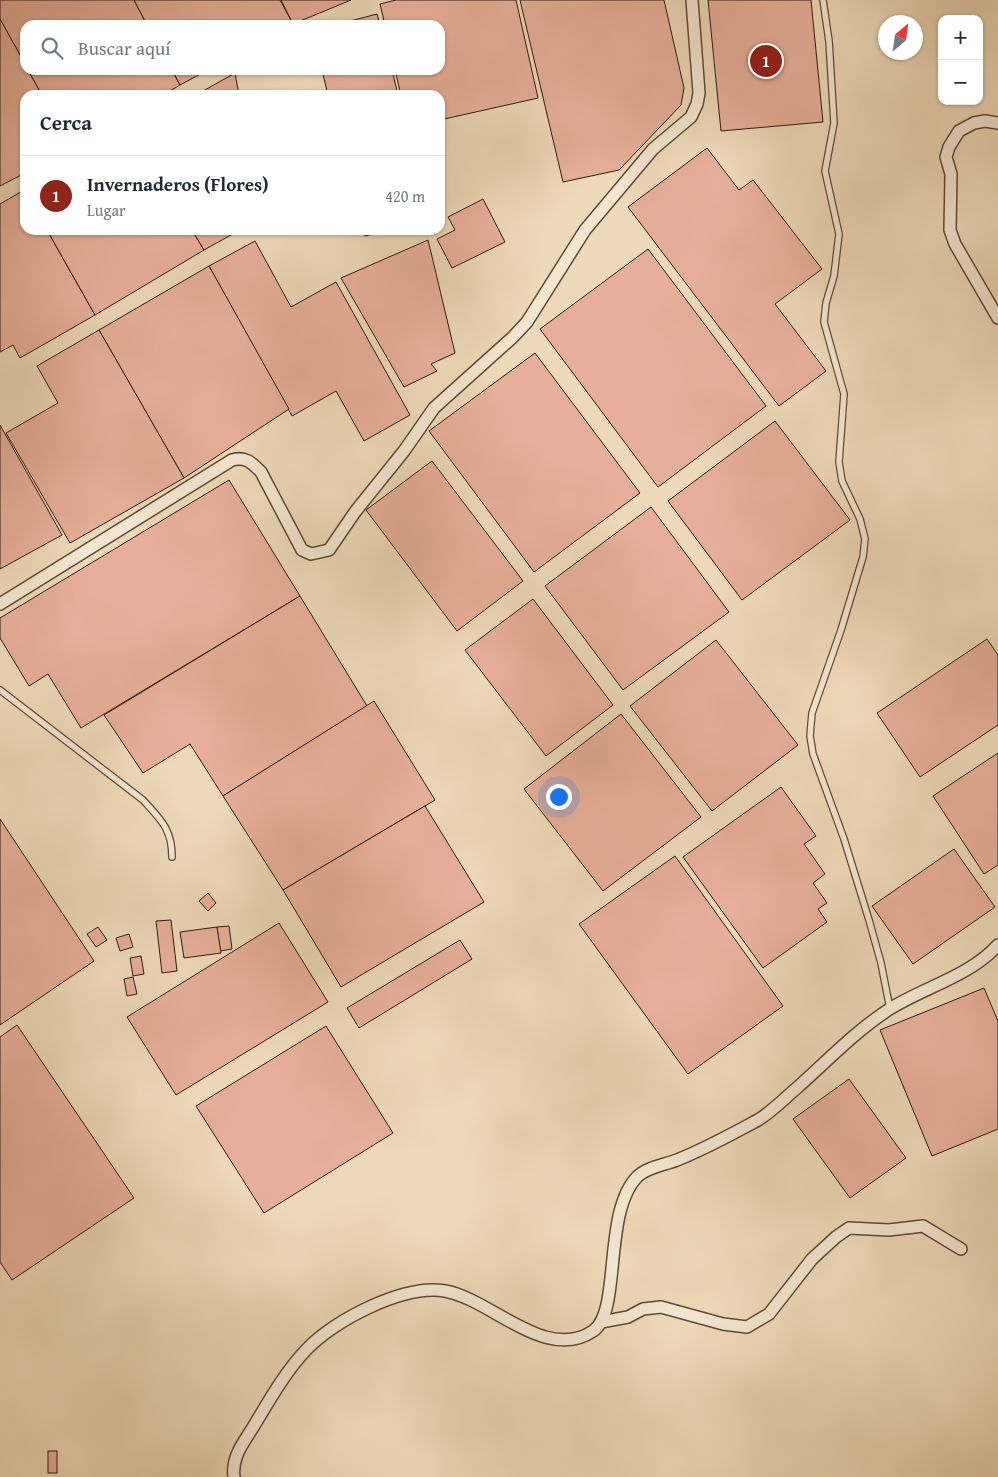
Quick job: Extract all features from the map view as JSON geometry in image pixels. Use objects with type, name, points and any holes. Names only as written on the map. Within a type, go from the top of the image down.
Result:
[{"type":"street","points":[[0,604],[232,460],[240,458],[252,462],[262,472],[297,544],[302,550],[312,554],[330,550],[355,512],[404,451],[434,408],[513,337],[527,322],[586,230],[653,149],[690,117],[697,104],[699,92],[692,0]]},
{"type":"street","points":[[998,123],[985,121],[974,123],[959,131],[949,147],[946,157],[951,174],[950,230],[955,244],[998,318]]},
{"type":"street","points":[[234,1477],[234,1459],[269,1400],[307,1349],[344,1320],[382,1302],[403,1295],[444,1291],[484,1307],[554,1341],[593,1331],[601,1322],[612,1275],[619,1210],[636,1178],[656,1166],[723,1139],[766,1115],[850,1039],[890,1009],[937,986],[988,957],[998,946]]},
{"type":"street","points":[[601,1322],[628,1316],[643,1309],[662,1307],[723,1324],[747,1327],[769,1314],[812,1259],[836,1237],[850,1228],[889,1230],[923,1226],[961,1249]]},
{"type":"lane","points":[[823,0],[829,41],[834,123],[825,171],[839,234],[834,276],[826,303],[824,322],[844,394],[839,462],[842,481],[860,519],[865,539],[863,556],[812,713],[810,736],[813,754],[844,839],[872,929],[890,1009]]},
{"type":"lane","points":[[0,690],[143,800],[158,817],[172,839],[172,857]]},
{"type":"building","points":[[0,0],[134,0],[144,20],[20,20],[20,55],[0,19]]},
{"type":"building","points":[[134,0],[280,0],[291,20],[144,20]]},
{"type":"building","points":[[281,0],[351,0],[303,20],[291,20]]},
{"type":"building","points":[[396,0],[516,0],[538,98],[445,119],[445,90],[400,90],[396,75],[445,75],[445,20],[384,20],[380,4]]},
{"type":"building","points":[[520,0],[664,0],[684,88],[681,105],[619,170],[563,182]]},
{"type":"building","points":[[708,0],[811,0],[823,122],[721,131]]},
{"type":"building","points":[[377,14],[379,20],[354,20]]},
{"type":"building","points":[[0,19],[20,55],[20,75],[31,75],[39,90],[20,90],[20,176],[0,186]]},
{"type":"building","points":[[31,75],[175,75],[180,85],[172,90],[39,90]]},
{"type":"building","points":[[175,75],[199,75],[180,85]]},
{"type":"building","points":[[231,75],[235,75],[238,90],[205,90]]},
{"type":"building","points":[[323,75],[393,75],[397,90],[327,90]]},
{"type":"building","points":[[707,148],[739,190],[753,180],[822,269],[775,304],[826,371],[779,406],[628,207]]},
{"type":"building","points":[[20,192],[20,235],[50,235],[95,315],[20,358],[13,345],[0,352],[0,204]]},
{"type":"building","points":[[483,199],[505,242],[452,268],[437,239],[455,230],[448,217]]},
{"type":"building","points":[[50,235],[195,235],[204,250],[95,315]]},
{"type":"building","points":[[195,235],[231,235],[204,250]]},
{"type":"building","points":[[428,240],[455,353],[431,364],[437,371],[404,387],[341,278]]},
{"type":"building","points":[[255,241],[291,307],[336,282],[410,415],[364,441],[336,391],[292,416],[209,266]]},
{"type":"building","points":[[648,249],[766,406],[658,487],[540,329]]},
{"type":"building","points":[[209,266],[289,409],[184,478],[99,330]]},
{"type":"building","points":[[99,330],[184,478],[70,543],[6,433],[58,403],[37,366]]},
{"type":"building","points":[[535,353],[640,493],[534,572],[429,431]]},
{"type":"building","points":[[775,421],[850,520],[742,600],[668,501]]},
{"type":"building","points":[[0,425],[62,535],[0,569]]},
{"type":"building","points":[[432,461],[523,581],[457,631],[366,510]]},
{"type":"building","points":[[229,480],[300,596],[81,728],[48,674],[29,686],[0,638],[0,618]]},
{"type":"building","points":[[651,507],[729,612],[623,690],[545,586]]},
{"type":"building","points":[[300,596],[367,706],[223,796],[190,744],[143,773],[104,715]]},
{"type":"building","points":[[533,599],[613,705],[546,756],[465,650]]},
{"type":"building","points":[[987,639],[998,655],[998,725],[920,777],[877,713]]},
{"type":"building","points":[[716,640],[798,745],[712,811],[630,706]]},
{"type":"building","points":[[374,701],[435,800],[283,890],[223,796]]},
{"type":"building","points":[[621,714],[701,817],[603,891],[524,789]]},
{"type":"building","points":[[998,753],[998,865],[984,874],[933,796]]},
{"type":"building","points":[[781,787],[816,836],[804,844],[825,874],[813,883],[827,903],[818,909],[827,922],[763,968],[683,857]]},
{"type":"building","points":[[425,806],[484,902],[341,987],[283,890]]},
{"type":"building","points":[[0,819],[94,961],[0,1025]]},
{"type":"building","points":[[954,849],[995,907],[913,964],[872,906]]},
{"type":"building","points":[[675,856],[783,1006],[688,1074],[579,924]]},
{"type":"building","points":[[208,893],[216,903],[208,911],[199,901]]},
{"type":"building","points":[[171,920],[177,971],[162,973],[156,921]]},
{"type":"building","points":[[279,923],[328,1002],[176,1095],[127,1017]]},
{"type":"building","points":[[229,926],[232,949],[220,951],[217,927]]},
{"type":"building","points":[[98,927],[107,940],[96,947],[87,934]]},
{"type":"building","points":[[217,927],[221,953],[184,958],[180,932]]},
{"type":"building","points":[[129,934],[133,947],[120,951],[116,938]]},
{"type":"building","points":[[460,940],[472,959],[359,1028],[347,1008]]},
{"type":"building","points":[[141,956],[144,974],[133,976],[130,958]]},
{"type":"building","points":[[133,977],[137,994],[127,996],[124,979]]},
{"type":"building","points":[[984,988],[998,1021],[998,1129],[932,1156],[880,1030]]},
{"type":"building","points":[[17,1025],[134,1198],[12,1280],[0,1262],[0,1037]]},
{"type":"building","points":[[326,1026],[393,1133],[264,1213],[196,1106]]},
{"type":"building","points":[[849,1079],[906,1158],[850,1198],[793,1119]]},
{"type":"building","points":[[48,1451],[57,1451],[57,1473],[48,1473]]},
{"type":"place","name":"Invernaderos (Flores)","points":[[766,61]]}]
